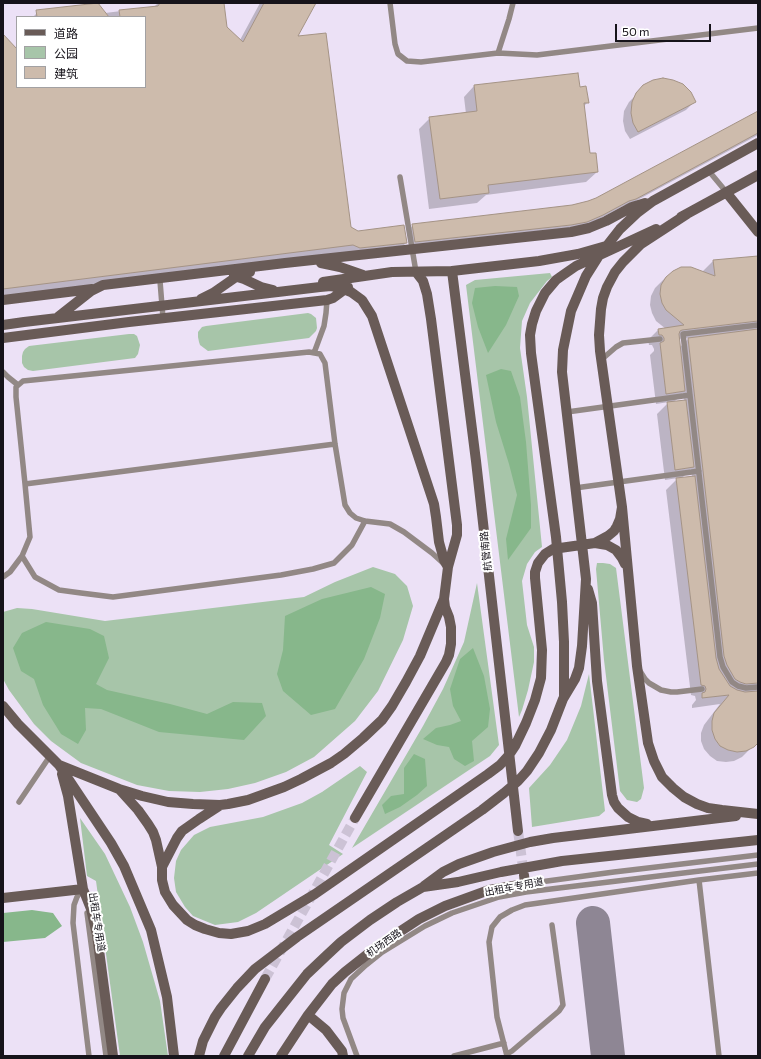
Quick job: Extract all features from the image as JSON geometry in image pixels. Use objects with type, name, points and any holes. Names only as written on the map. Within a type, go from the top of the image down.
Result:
[{"type":"street","points":[[653,825],[638,822],[628,817],[618,808],[614,802],[612,794],[597,680],[592,606],[586,580],[562,372],[563,350],[571,311],[575,301],[592,266],[607,244],[620,229],[653,201],[758,143]]},
{"type":"street","points":[[758,175],[687,214],[641,244],[623,262],[607,287],[601,309],[599,335],[601,360],[622,507],[637,666],[648,743],[654,761],[662,777],[684,797],[697,804],[714,809],[758,814]]},
{"type":"street","points":[[726,192],[758,232]]},
{"type":"street","points":[[58,318],[91,290],[98,287],[285,263],[570,232],[589,228],[632,207],[653,201]]},
{"type":"street","points":[[563,699],[564,642],[562,602],[555,529],[531,352],[530,335],[533,320],[545,294],[556,280],[576,266],[687,214]]},
{"type":"street","points":[[3,319],[316,283],[392,272],[452,271],[523,263],[578,254],[635,238]]},
{"type":"street","points":[[190,302],[201,299],[213,293],[246,272],[285,263]]},
{"type":"street","points":[[3,300],[323,263],[367,276]]},
{"type":"street","name":"航管南路","points":[[452,271],[476,461],[518,831]]},
{"type":"street","points":[[355,818],[446,662],[449,656],[452,633],[444,599],[448,567],[457,535],[456,517],[431,319],[423,281],[416,272]]},
{"type":"street","points":[[195,274],[236,277],[265,288],[283,291]]},
{"type":"street","points":[[3,338],[326,300],[339,295],[358,279],[367,276]]},
{"type":"street","points":[[3,325],[320,287],[331,286],[351,292],[367,307],[372,316],[434,504],[439,542],[444,560],[448,567]]},
{"type":"street","points":[[119,789],[138,810],[148,824],[156,840],[162,867],[162,880],[164,888],[170,901],[187,920],[205,929],[219,933],[235,934],[255,929],[265,924],[316,894],[500,765],[520,736],[535,700],[540,678],[542,650],[535,578],[538,563],[545,554],[553,549],[595,542],[608,536],[616,529],[620,519],[622,507]]},
{"type":"street","points":[[595,542],[607,545],[616,550],[622,558],[628,572]]},
{"type":"street","points":[[199,1056],[203,1041],[221,1008],[248,976],[267,959],[482,810],[512,787],[527,771],[551,730],[563,699],[573,684],[579,668],[582,646],[586,580]]},
{"type":"street","points":[[59,765],[119,789],[168,802],[220,805],[257,797],[271,792],[301,779],[331,763],[344,754],[376,726],[400,694],[420,656],[444,599]]},
{"type":"street","points":[[3,706],[18,724],[59,765],[118,855],[151,930],[167,997],[174,1056]]},
{"type":"street","points":[[59,765],[68,796],[83,889],[95,922],[113,1056]]},
{"type":"street","points":[[162,867],[176,838],[198,818],[220,805]]},
{"type":"street","points":[[248,1056],[265,1027],[283,1003],[307,974],[341,942],[397,902],[443,872],[459,864],[479,856],[530,842],[553,838],[653,825],[758,814]]},
{"type":"street","points":[[417,889],[426,886],[458,882],[546,863],[758,840]]},
{"type":"street","name":"机场西路","points":[[281,1056],[308,1015],[332,984],[384,942],[419,919],[445,906],[525,879]]},
{"type":"street","points":[[3,898],[83,889]]},
{"type":"street","points":[[224,1056],[265,979]]},
{"type":"street","points":[[308,1015],[326,1030],[342,1051],[343,1056]]},
{"type":"lane","points":[[390,3],[395,44],[398,54],[407,61],[421,62],[498,53],[537,55],[758,28]]},
{"type":"lane","points":[[498,53],[513,3]]},
{"type":"lane","points":[[708,170],[758,232]]},
{"type":"lane","points":[[400,176],[416,272]]},
{"type":"lane","points":[[160,281],[163,301],[163,318]]},
{"type":"lane","points":[[314,353],[324,326],[326,300]]},
{"type":"lane","points":[[758,325],[683,334],[719,649],[723,667],[732,682],[738,686],[746,688],[758,687]]},
{"type":"lane","points":[[601,360],[623,343],[660,339]]},
{"type":"lane","points":[[3,577],[10,572],[22,556],[30,537],[26,484],[16,397],[16,387],[23,381],[301,352],[320,354],[325,363],[335,444],[345,505],[350,513],[356,518],[365,521],[390,524],[404,532],[448,567]]},
{"type":"lane","points":[[3,372],[18,385]]},
{"type":"lane","points":[[567,412],[690,395]]},
{"type":"lane","points":[[26,484],[335,444]]},
{"type":"lane","points":[[575,488],[699,471]]},
{"type":"lane","points":[[22,556],[35,577],[59,590],[113,597],[281,575],[334,563],[352,545],[365,521]]},
{"type":"lane","points":[[637,666],[649,684],[661,690],[676,692],[702,689]]},
{"type":"lane","points":[[19,802],[50,756]]},
{"type":"lane","points":[[525,879],[614,872],[758,855]]},
{"type":"lane","name":"出租车专用道","points":[[357,1056],[342,1013],[344,993],[351,979],[381,953],[425,926],[452,913],[499,898],[526,892],[758,864]]},
{"type":"lane","points":[[552,925],[563,1005],[559,1012],[507,1055],[497,1017],[489,942],[492,927],[500,917],[525,905],[698,880],[758,873]]},
{"type":"lane","points":[[698,880],[719,1056]]},
{"type":"lane","name":"出租车专用道","points":[[83,889],[77,897],[74,905],[73,923],[89,1056]]},
{"type":"lane","name":"出租车专用道","points":[[83,889],[106,1056]]},
{"type":"lane","points":[[454,1056],[504,1043]]},
{"type":"green space","points":[[550,273],[552,277],[547,281],[530,303],[522,321],[520,348],[527,397],[542,547],[535,552],[527,564],[522,581],[527,625],[534,647],[534,662],[528,690],[519,717],[466,285],[475,280]]},
{"type":"green space","points":[[495,286],[517,287],[519,296],[506,325],[488,353],[478,327],[472,303],[475,288]]},
{"type":"green space","points":[[308,313],[316,318],[317,328],[309,338],[208,351],[200,345],[199,342],[198,332],[202,327]]},
{"type":"green space","points":[[134,334],[137,336],[140,345],[138,354],[135,358],[33,371],[28,370],[22,363],[23,352],[29,346]]},
{"type":"green space","points":[[501,369],[511,371],[520,397],[526,442],[531,505],[531,528],[508,560],[506,539],[517,495],[496,422],[486,375]]},
{"type":"green space","points":[[597,563],[610,564],[616,568],[644,788],[641,799],[637,802],[627,800],[620,791],[604,660],[596,569]]},
{"type":"green space","points":[[373,567],[395,574],[407,586],[413,606],[403,640],[378,691],[355,721],[314,757],[286,772],[255,783],[228,789],[200,792],[169,791],[137,785],[81,763],[51,741],[34,724],[9,690],[3,679],[3,612],[17,608],[32,609],[105,621],[304,597],[335,582]]},
{"type":"green space","points":[[477,583],[499,745],[490,756],[352,848],[443,689],[464,642]]},
{"type":"green space","points":[[371,587],[385,594],[380,618],[364,659],[335,709],[311,715],[283,691],[277,674],[283,650],[285,616],[322,599]]},
{"type":"green space","points":[[46,622],[90,629],[104,636],[109,658],[96,684],[107,690],[207,714],[233,702],[262,703],[266,716],[244,740],[159,732],[101,709],[85,708],[86,730],[78,744],[61,734],[43,705],[34,679],[21,671],[13,648],[22,633]]},
{"type":"green space","points":[[473,648],[484,676],[490,709],[488,727],[472,741],[474,761],[465,766],[454,759],[449,747],[437,745],[423,739],[436,728],[461,721],[453,706],[450,689],[460,659]]},
{"type":"green space","points":[[589,674],[605,811],[599,816],[532,827],[529,788],[550,765],[567,740],[581,706]]},
{"type":"green space","points":[[414,754],[425,759],[427,786],[400,807],[385,814],[382,805],[391,796],[404,794],[404,768]]},
{"type":"green space","points":[[360,766],[367,772],[329,845],[343,854],[256,913],[238,922],[215,925],[193,916],[185,907],[176,892],[174,878],[176,861],[181,850],[194,835],[210,827],[263,817],[302,803],[322,792]]},
{"type":"green space","points":[[80,818],[105,854],[130,907],[143,942],[160,1001],[168,1056],[120,1056],[96,881],[87,876]]},
{"type":"green space","points":[[32,910],[53,913],[62,926],[45,938],[3,942],[3,913]]},
{"type":"building","points":[[98,3],[108,16],[37,16],[36,10]]},
{"type":"building","points":[[160,3],[224,3],[227,27],[243,42],[264,3],[316,3],[298,36],[326,33],[351,227],[358,231],[404,225],[407,243],[360,248],[353,245],[3,289],[3,34],[16,48],[16,88],[146,88],[146,16],[120,16],[119,10],[158,6]]},
{"type":"building","points":[[578,73],[580,87],[586,86],[589,103],[584,103],[590,153],[596,153],[598,172],[488,185],[489,193],[440,199],[429,117],[477,111],[474,85]]},
{"type":"building","points":[[663,78],[683,84],[691,92],[696,102],[638,132],[633,123],[631,113],[632,102],[636,93],[643,85],[653,80]]},
{"type":"building","points":[[758,111],[758,133],[636,199],[587,222],[415,242],[412,224],[572,205],[596,198]]},
{"type":"building","points":[[758,256],[758,321],[680,331],[679,334],[685,391],[666,394],[660,343],[664,341],[664,338],[662,335],[659,335],[658,329],[684,325],[666,310],[662,303],[660,294],[661,285],[666,277],[681,267],[691,267],[715,276],[713,260]]},
{"type":"building","points":[[758,329],[758,683],[746,684],[735,679],[724,656],[688,338]]},
{"type":"building","points":[[686,400],[694,467],[675,470],[667,402]]},
{"type":"building","points":[[695,476],[716,658],[719,669],[730,686],[737,690],[745,692],[758,691],[758,743],[746,751],[737,752],[720,746],[715,739],[712,730],[714,713],[729,695],[702,698],[702,693],[705,692],[706,689],[705,686],[701,685],[676,478]]},
{"type":"taxiway","points":[[593,923],[608,1056]]},
{"type":"tunnel","points":[[265,979],[355,818]]},
{"type":"tunnel","points":[[518,831],[524,875]]}]
